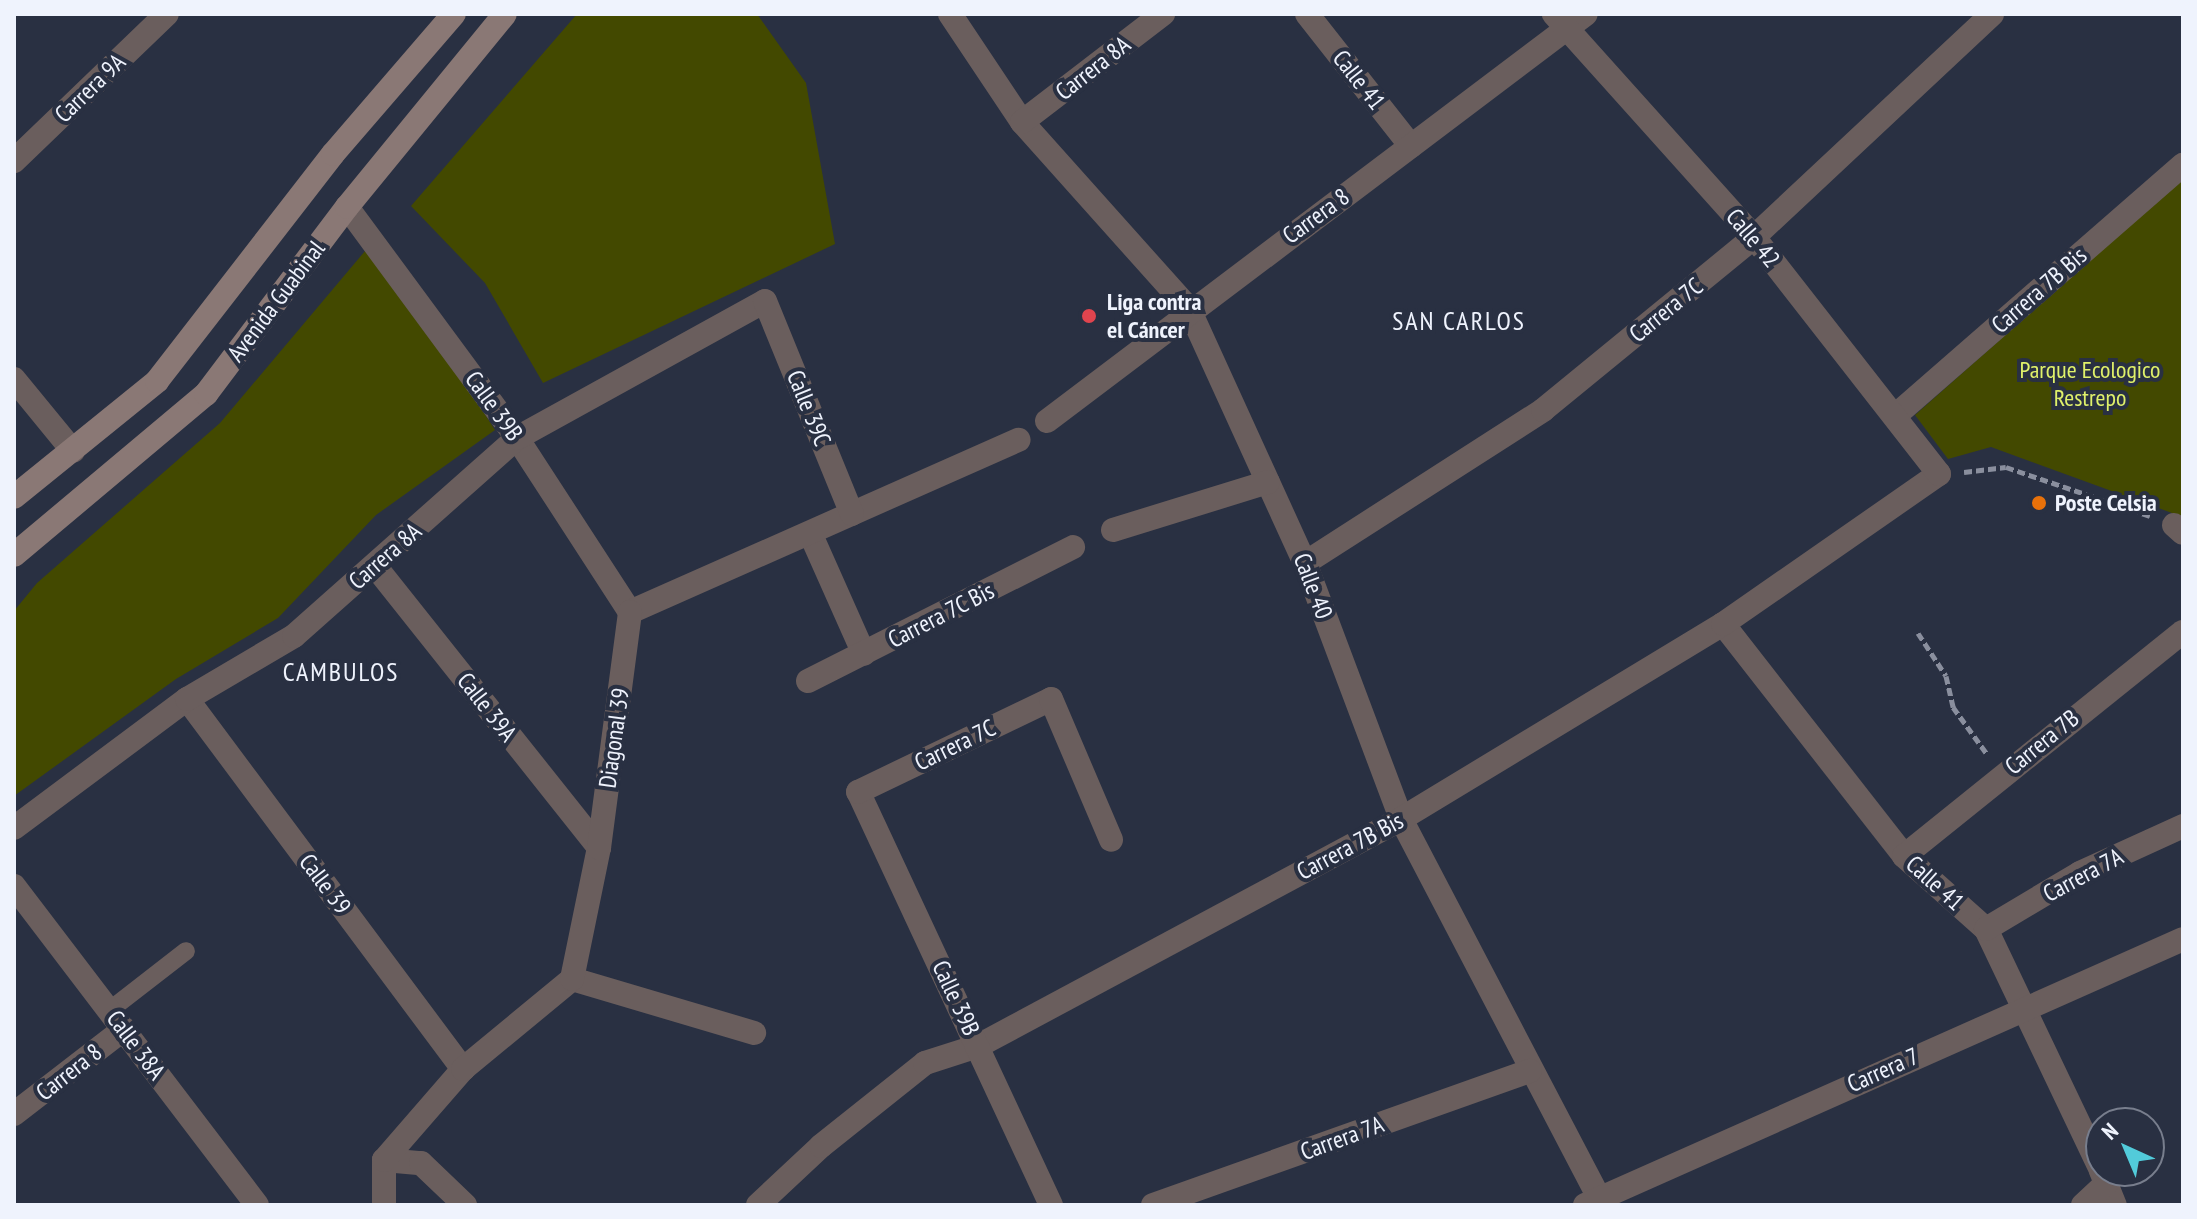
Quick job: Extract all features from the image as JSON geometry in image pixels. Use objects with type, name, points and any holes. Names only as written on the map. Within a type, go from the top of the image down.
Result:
[{"type":"main road","name":"Avenida Guabinal","points":[[14,497],[157,381],[333,154],[454,14]]},
{"type":"main road","name":"Avenida Guabinal","points":[[14,555],[206,394],[347,207],[505,14]]},
{"type":"street","name":"Carrera 9A","points":[[14,161],[167,14]]},
{"type":"street","name":"Calle 40","points":[[950,14],[1022,122],[1189,309],[1305,563],[1401,819],[1596,1202]]},
{"type":"street","name":"Carrera 8A","points":[[1022,122],[1163,14]]},
{"type":"street","name":"Calle 41","points":[[1307,14],[1411,146]]},
{"type":"street","name":"Carrera 8","points":[[1047,421],[1189,309],[1411,146],[1560,22],[1586,14]]},
{"type":"street","name":"Carrera 7C","points":[[1305,563],[1543,410],[1754,237],[1992,14]]},
{"type":"street","name":"Calle 42","points":[[1560,22],[1754,237],[1896,415],[1939,474]]},
{"type":"street","name":"Carrera 7B Bis","points":[[1896,415],[2183,165]]},
{"type":"street","name":"Calle 39B","points":[[347,207],[517,438],[630,612]]},
{"type":"street","name":"Carrera 8A","points":[[14,828],[187,699],[294,636],[517,438],[765,301]]},
{"type":"street","name":"Calle 39C","points":[[765,301],[852,514]]},
{"type":"street","points":[[14,379],[73,451]]},
{"type":"street","points":[[630,612],[811,535],[1019,440]]},
{"type":"street","name":"Carrera 7B Bis","points":[[758,1205],[821,1146],[925,1063],[978,1046],[1401,819],[1723,624],[1939,474]]},
{"type":"street","points":[[1113,530],[1268,482]]},
{"type":"street","points":[[811,535],[864,654]]},
{"type":"street","name":"Carrera 7C Bis","points":[[808,681],[1073,547]]},
{"type":"street","name":"Calle 39A","points":[[375,566],[599,848]]},
{"type":"street","name":"Diagonal 39","points":[[572,979],[599,848],[630,612]]},
{"type":"street","name":"Calle 41","points":[[1723,624],[1847,789],[1904,856],[1986,929],[2085,1138]]},
{"type":"street","name":"Carrera 7B","points":[[1904,856],[2001,775],[2183,632]]},
{"type":"street","name":"Calle 39","points":[[187,699],[463,1069]]},
{"type":"street","name":"Carrera 7C","points":[[858,792],[1051,699],[1111,840]]},
{"type":"street","name":"Calle 39B","points":[[858,792],[1051,1205]]},
{"type":"street","name":"Carrera 7A","points":[[1986,929],[2080,873],[2183,826]]},
{"type":"street","name":"Calle 38A","points":[[14,886],[257,1205]]},
{"type":"street","name":"Carrera 7","points":[[1596,1202],[2022,1008],[2183,939]]},
{"type":"street","points":[[384,1205],[384,1160],[463,1069],[572,979],[754,1033]]},
{"type":"street","name":"Carrera 8","points":[[14,1114],[117,1020]]},
{"type":"street","name":"Carrera 7A","points":[[1153,1205],[1530,1071]]},
{"type":"street","points":[[384,1160],[421,1163],[465,1205]]},
{"type":"street","points":[[2083,1205],[2101,1187]]},
{"type":"lane","name":"Carrera 8","points":[[117,1020],[186,951]]},
{"type":"path","points":[[1939,474],[2006,467],[2179,529]]},
{"type":"path","points":[[1918,633],[1946,676],[1953,707],[2001,775]]},
{"type":"green space","points":[[577,14],[757,14],[806,83],[835,244],[543,383],[485,283],[411,206]]},
{"type":"green space","name":"Parque Ecologico Restrepo","points":[[2183,178],[2183,517],[1991,447],[1948,459],[1915,415]]},
{"type":"green space","points":[[365,251],[420,314],[495,430],[376,515],[278,618],[176,679],[14,796],[14,611],[37,583],[220,423]]},
{"type":"place","name":"Liga contra el Cáncer","points":[[1089,316]]},
{"type":"place","name":"Poste Celsia","points":[[2039,503]]},
{"type":"district","name":"SAN CARLOS","points":[[1459,321]]},
{"type":"district","name":"CAMBULOS","points":[[341,672]]}]
